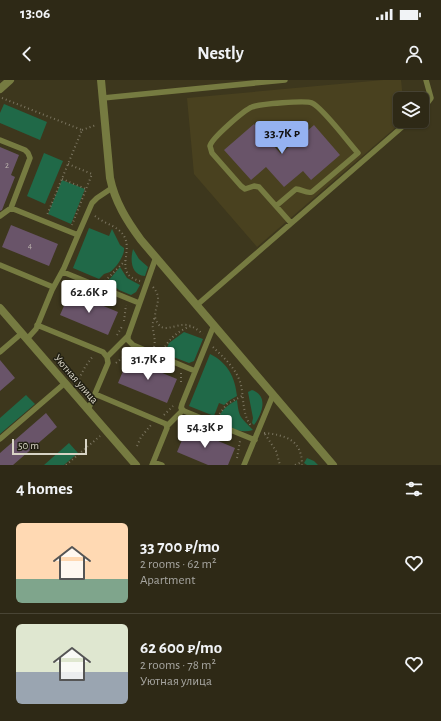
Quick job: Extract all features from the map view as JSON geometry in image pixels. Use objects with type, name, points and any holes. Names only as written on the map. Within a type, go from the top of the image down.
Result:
[{"type":"street","points":[[0,89],[10,80]]},
{"type":"street","points":[[101,80],[112,188],[131,227],[332,464]]},
{"type":"street","name":"Уютная улица","points":[[0,308],[136,465]]},
{"type":"lane","points":[[103,98],[285,80]]},
{"type":"lane","points":[[426,80],[431,98],[429,101]]},
{"type":"lane","points":[[291,223],[259,187],[254,186],[245,189],[240,186],[210,149],[210,143],[213,139],[249,108],[306,101],[313,103],[319,108],[364,160]]},
{"type":"lane","points":[[197,305],[401,128]]},
{"type":"lane","points":[[0,140],[25,150],[30,158],[11,208],[0,216]]},
{"type":"lane","points":[[276,206],[296,189],[308,193],[312,192],[358,153]]},
{"type":"lane","points":[[0,352],[24,336],[34,332],[53,287],[63,272],[89,209],[94,200],[112,188]]},
{"type":"lane","points":[[11,208],[78,235]]},
{"type":"lane","points":[[88,410],[108,363],[108,357],[128,336],[156,257]]},
{"type":"lane","points":[[0,265],[53,287]]},
{"type":"lane","points":[[63,272],[139,303]]},
{"type":"lane","points":[[37,325],[100,351],[108,357]]},
{"type":"lane","points":[[162,465],[153,463],[167,426],[182,410],[182,404],[214,325]]},
{"type":"lane","points":[[128,336],[130,342],[138,347],[195,371]]},
{"type":"lane","points":[[0,438],[65,383]]},
{"type":"lane","points":[[95,394],[157,420],[166,424],[167,426]]},
{"type":"lane","points":[[244,465],[254,440],[261,432],[273,394]]},
{"type":"lane","points":[[182,410],[254,440]]},
{"type":"path","points":[[0,97],[82,130],[105,122]]},
{"type":"path","points":[[44,221],[82,130]]},
{"type":"path","points":[[68,164],[91,173],[92,175],[69,231]]},
{"type":"path","points":[[62,179],[86,189]]},
{"type":"path","points":[[89,209],[96,218],[116,228],[123,235],[127,245],[124,261],[126,270],[129,275],[136,280],[154,287],[158,296],[158,303],[152,326],[155,341],[152,353]]},
{"type":"path","points":[[101,287],[110,275],[124,261]]},
{"type":"path","points":[[115,337],[123,325],[126,316],[126,298]]},
{"type":"path","points":[[155,317],[159,325],[165,328],[181,325],[190,326],[208,340],[227,361],[241,384],[247,420],[253,428],[261,432],[281,436],[294,442],[301,452],[302,464],[295,465]]},
{"type":"path","points":[[160,356],[166,344],[172,337],[190,326]]},
{"type":"path","points":[[115,364],[127,353],[138,347]]},
{"type":"path","points":[[79,379],[88,361],[100,351]]},
{"type":"path","points":[[179,364],[181,387]]},
{"type":"path","points":[[214,423],[219,413],[227,404],[243,396]]},
{"type":"path","points":[[137,446],[144,432],[169,411],[174,404]]},
{"type":"path","points":[[66,465],[106,430]]},
{"type":"path","points":[[261,432],[276,451],[280,465]]},
{"type":"path","points":[[238,458],[240,434]]},
{"type":"shaded area","points":[[383,80],[401,80],[402,92],[393,92],[393,128],[395,128],[257,247],[194,174],[187,98]]},
{"type":"green space","points":[[4,104],[47,122],[40,140],[0,123],[0,113]]},
{"type":"green space","points":[[44,153],[63,161],[45,204],[27,196]]},
{"type":"green space","points":[[62,180],[85,189],[71,224],[48,214]]},
{"type":"green space","points":[[89,228],[109,236],[112,229],[120,245],[124,248],[122,258],[110,272],[104,274],[99,279],[73,268]]},
{"type":"green space","points":[[133,249],[139,259],[148,267],[145,276],[140,275],[134,270],[132,262]]},
{"type":"green space","points":[[120,267],[127,278],[140,285],[136,292],[131,295],[119,290],[108,281]]},
{"type":"green space","points":[[184,332],[203,339],[194,361],[189,363],[168,355],[166,350],[169,343]]},
{"type":"green space","points":[[210,354],[222,362],[230,371],[237,396],[224,405],[219,403],[214,416],[189,406]]},
{"type":"green space","points":[[252,390],[261,396],[262,401],[261,411],[254,425],[252,423],[253,418],[248,392]]},
{"type":"green space","points":[[26,395],[35,404],[0,434],[0,418]]},
{"type":"green space","points":[[237,400],[241,417],[253,430],[239,431],[217,422],[224,409]]},
{"type":"green space","points":[[69,443],[78,453],[64,465],[44,465]]},
{"type":"green space","points":[[307,458],[314,461],[318,465],[307,465],[304,463]]},
{"type":"building","points":[[254,124],[281,154],[314,125],[340,155],[311,180],[303,171],[284,187],[266,167],[251,180],[224,150]]},
{"type":"building","points":[[0,147],[19,155],[11,175],[15,177],[2,210],[0,211]]},
{"type":"building","points":[[11,225],[58,244],[49,266],[2,247]]},
{"type":"building","points":[[70,292],[118,312],[108,335],[60,315]]},
{"type":"building","points":[[128,359],[177,379],[167,403],[118,383]]},
{"type":"building","points":[[0,360],[15,378],[0,391]]},
{"type":"building","points":[[46,413],[57,427],[13,465],[0,465],[0,453]]},
{"type":"building","points":[[187,428],[235,448],[228,465],[208,465],[177,452]]}]
